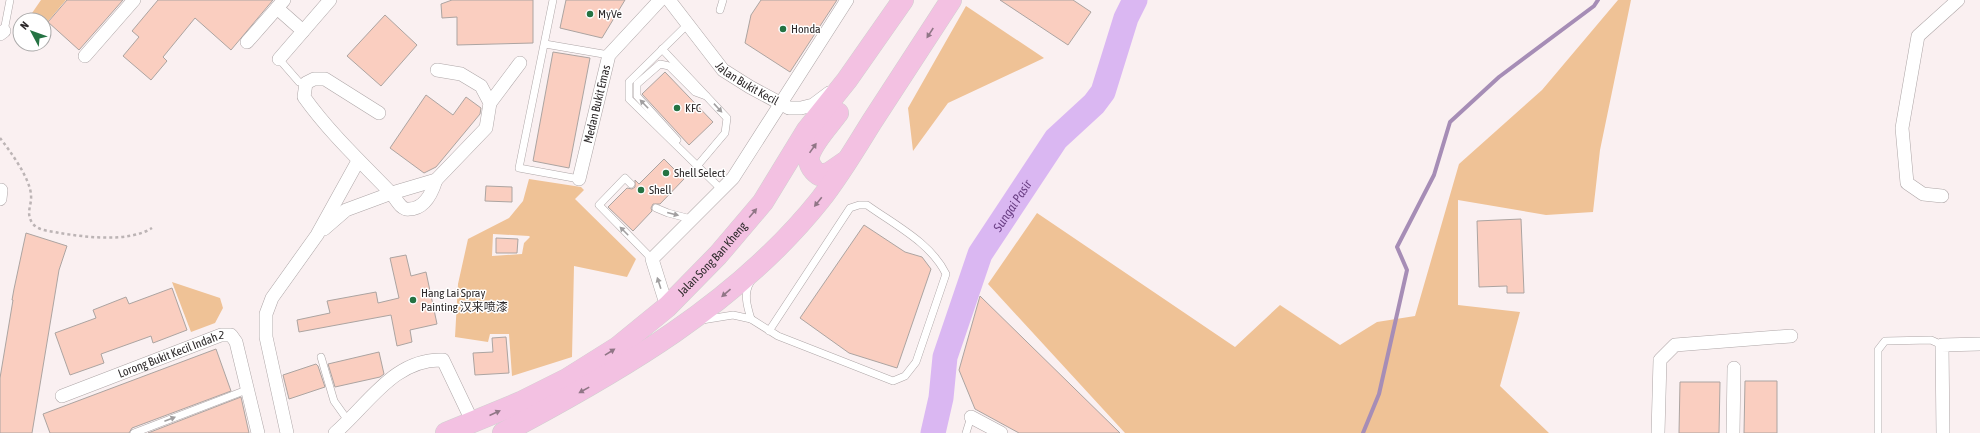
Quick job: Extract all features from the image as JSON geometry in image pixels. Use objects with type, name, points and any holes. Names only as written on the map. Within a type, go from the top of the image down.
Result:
[{"type":"main road","name":"Jalan Song Ban Kheng","points":[[446,433],[473,423],[567,379],[618,347],[667,307],[718,255],[763,202],[807,130],[848,80],[903,0]]},
{"type":"main road","points":[[849,159],[829,173],[819,174],[813,170],[809,162],[809,154],[916,0]]},
{"type":"main road","points":[[503,433],[587,388],[682,327],[715,302],[770,255],[820,200],[849,159],[951,0]]},
{"type":"street","points":[[85,56],[134,0]]},
{"type":"street","points":[[279,59],[330,0]]},
{"type":"street","name":"Medan Bukit Emas","points":[[579,179],[609,55],[660,0]]},
{"type":"street","name":"Jalan Bukit Kecil","points":[[670,0],[687,25],[723,70],[789,108],[801,108],[813,105],[848,80]]},
{"type":"street","points":[[667,307],[652,259],[733,178],[847,0]]},
{"type":"street","points":[[1942,196],[1923,194],[1907,183],[1902,128],[1918,36],[1946,13],[1958,0]]},
{"type":"street","points":[[247,42],[280,4],[303,31]]},
{"type":"street","points":[[379,113],[325,79],[314,79],[306,83],[304,97],[358,161],[392,193],[402,207],[409,210],[421,206],[432,194],[436,180],[486,128],[490,103],[520,63]]},
{"type":"street","points":[[437,70],[461,74],[481,86],[490,103]]},
{"type":"street","points":[[287,433],[266,336],[266,314],[272,298],[317,235],[358,161]]},
{"type":"street","points":[[317,235],[346,210],[392,193],[436,180]]},
{"type":"street","name":"Lorong Bukit Kecil Indah 2","points":[[62,396],[221,334],[231,335],[236,342],[249,389],[258,433]]},
{"type":"street","points":[[1658,433],[1660,360],[1675,345],[1791,336]]},
{"type":"street","points":[[1942,433],[1942,345],[1980,344]]},
{"type":"street","points":[[335,433],[349,422],[377,389],[391,378],[415,364],[432,359],[443,360],[473,423]]},
{"type":"street","points":[[1734,368],[1734,433]]},
{"type":"street","points":[[972,417],[1001,433]]},
{"type":"lane","points":[[2,32],[10,0]]},
{"type":"lane","points":[[553,0],[519,168],[579,179]]},
{"type":"lane","points":[[720,10],[724,0]]},
{"type":"lane","points":[[687,25],[629,82],[629,99],[722,190]]},
{"type":"lane","points":[[545,44],[609,55]]},
{"type":"lane","points":[[662,49],[727,118],[725,133],[698,165]]},
{"type":"lane","points":[[279,59],[299,82],[306,83]]},
{"type":"lane","points":[[698,165],[665,125],[637,96],[636,91],[637,84],[660,64],[669,66],[695,92],[706,96]]},
{"type":"lane","points":[[631,184],[625,178],[599,205],[652,259]]},
{"type":"lane","points":[[682,327],[719,316],[733,315],[750,319],[770,331],[893,381],[905,376],[916,362],[946,274],[941,263],[930,250],[867,205],[859,205],[850,208],[770,331]]},
{"type":"lane","points":[[656,208],[691,219]]},
{"type":"lane","points":[[750,319],[746,302],[748,286],[770,255]]},
{"type":"lane","points":[[1878,433],[1878,350],[1885,341],[1931,340],[1942,345]]},
{"type":"lane","points":[[321,358],[334,402],[349,422]]},
{"type":"lane","points":[[134,433],[249,389]]},
{"type":"lane","points":[[966,433],[972,417]]},
{"type":"path","points":[[0,138],[13,155],[31,194],[28,214],[34,224],[42,230],[92,238],[144,233],[152,228]]},
{"type":"shaded area","points":[[41,0],[66,0],[52,17],[52,12],[33,12]]},
{"type":"shaded area","points":[[1618,0],[1631,0],[1600,150],[1593,212],[1546,215],[1458,200],[1458,305],[1520,312],[1500,386],[1549,433],[1125,433],[988,284],[1037,213],[1235,347],[1280,305],[1340,345],[1377,322],[1415,316],[1459,164],[1542,90]]},
{"type":"shaded area","points":[[966,6],[1044,58],[948,103],[913,151],[908,108]]},
{"type":"shaded area","points":[[529,179],[581,187],[584,190],[575,199],[636,259],[627,277],[574,266],[572,357],[512,376],[509,334],[490,334],[488,342],[455,337],[458,284],[468,239],[509,218],[523,201]],"holes":[[[493,234],[530,237],[524,243],[522,254],[492,256]]]},
{"type":"shaded area","points":[[172,282],[220,298],[223,308],[215,323],[191,332]]},
{"type":"building","points":[[67,0],[123,0],[79,50],[52,26],[52,17]]},
{"type":"building","points":[[158,0],[273,0],[231,50],[195,18],[163,57],[167,61],[151,80],[123,56],[139,37],[132,31]]},
{"type":"building","points":[[452,0],[533,0],[533,43],[457,45],[457,17],[442,18],[441,4]]},
{"type":"building","name":"MyVe","points":[[566,0],[625,0],[602,38],[560,28]]},
{"type":"building","name":"Honda","points":[[761,0],[837,0],[790,72],[745,43],[751,15]]},
{"type":"building","points":[[1000,0],[1073,0],[1091,12],[1068,45]]},
{"type":"building","points":[[385,15],[417,45],[381,86],[347,56]]},
{"type":"building","points":[[553,52],[590,58],[569,168],[533,161]]},
{"type":"building","name":"KFC","points":[[665,72],[713,122],[689,145],[642,94]]},
{"type":"building","points":[[426,95],[453,115],[466,97],[481,108],[480,114],[436,167],[424,173],[390,148]]},
{"type":"building","points":[[664,159],[684,179],[660,204],[653,204],[651,208],[652,211],[633,231],[608,207],[627,188],[632,189],[635,187],[635,180],[639,184]]},
{"type":"building","points":[[486,186],[512,187],[512,202],[485,201]]},
{"type":"building","points":[[1521,219],[1524,293],[1507,293],[1507,286],[1479,287],[1477,221]]},
{"type":"building","points":[[864,225],[905,252],[922,257],[931,269],[897,368],[849,353],[800,318]]},
{"type":"building","points":[[26,233],[67,246],[59,270],[32,433],[0,433],[0,378],[12,300]]},
{"type":"building","points":[[496,238],[518,239],[517,253],[496,253]]},
{"type":"building","points":[[406,255],[411,276],[426,272],[437,324],[410,330],[412,342],[397,346],[391,315],[299,332],[297,320],[330,313],[327,301],[376,292],[378,303],[399,298],[390,258]]},
{"type":"building","points":[[172,288],[187,330],[153,343],[151,336],[101,354],[104,363],[70,375],[55,333],[96,318],[93,310],[126,297],[129,304]]},
{"type":"building","points":[[980,296],[1120,433],[1019,433],[975,409],[959,370]]},
{"type":"building","points":[[506,337],[509,373],[475,375],[473,353],[493,352],[492,338]]},
{"type":"building","points":[[216,349],[231,391],[132,428],[129,433],[50,433],[43,414]]},
{"type":"building","points":[[379,352],[384,374],[380,377],[335,387],[328,364]]},
{"type":"building","points":[[316,364],[325,387],[289,399],[283,375]]},
{"type":"building","points":[[1745,381],[1777,381],[1777,433],[1744,433]]},
{"type":"building","points":[[1680,382],[1720,382],[1719,433],[1679,433]]},
{"type":"building","points":[[241,397],[249,433],[148,433]]},
{"type":"waterway","name":"Sungai Pasir","points":[[933,433],[941,398],[945,357],[980,254],[1056,139],[1094,104],[1103,92],[1126,18],[1135,0]]},
{"type":"waterway","points":[[1363,433],[1379,394],[1407,270],[1397,247],[1434,175],[1450,122],[1499,77],[1594,6],[1598,0]]},
{"type":"place","name":"MyVe","points":[[590,14]]},
{"type":"place","name":"Honda","points":[[783,29]]},
{"type":"place","name":"KFC","points":[[677,108]]},
{"type":"place","name":"Shell Select","points":[[666,173]]},
{"type":"place","name":"Shell","points":[[641,190]]},
{"type":"place","name":"Hang Lai Spray Painting 汉来喷漆","points":[[413,300]]}]
